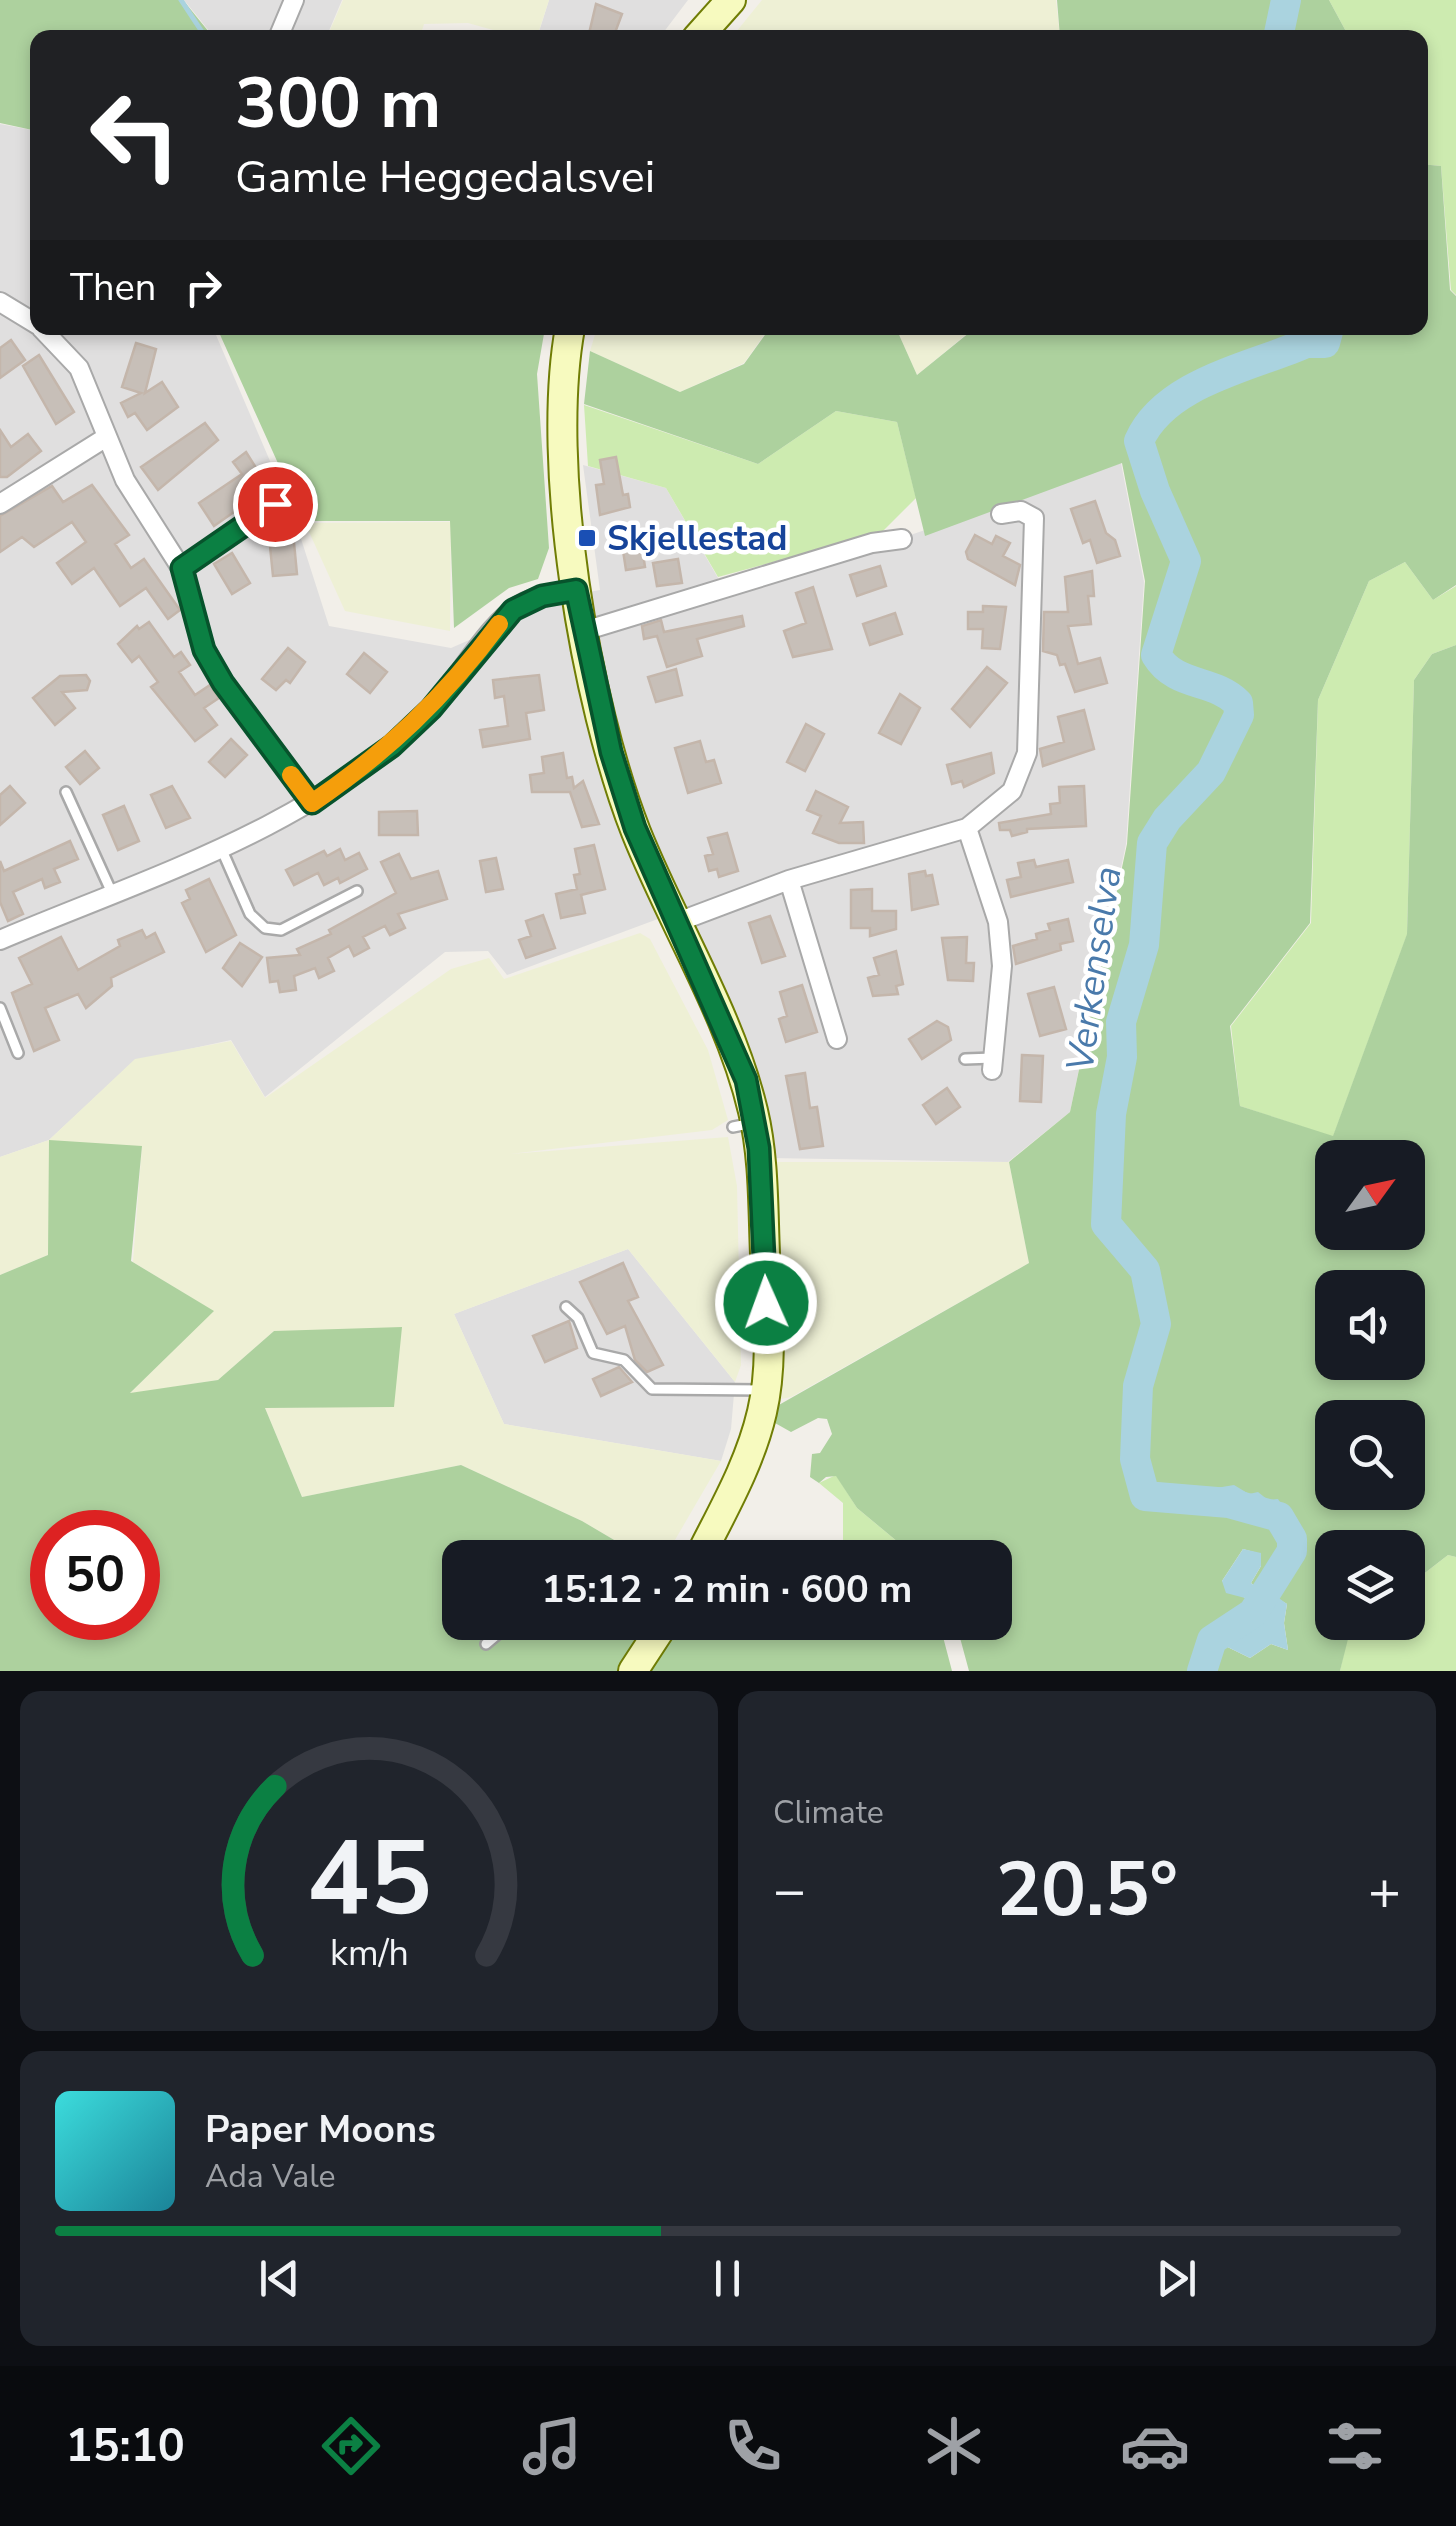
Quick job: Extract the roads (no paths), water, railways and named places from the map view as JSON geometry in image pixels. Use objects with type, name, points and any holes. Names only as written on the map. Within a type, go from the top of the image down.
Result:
[{"type":"main road","points":[[704,30],[731,0]]},
{"type":"main road","points":[[569,335],[562,435],[576,590],[584,632],[611,752],[635,828],[674,923],[732,1043],[744,1124],[768,1342],[766,1390],[743,1470],[709,1540]]},
{"type":"main road","points":[[633,1671],[653,1640]]},
{"type":"street","points":[[281,30],[294,0]]},
{"type":"street","points":[[0,302],[30,320]]},
{"type":"street","points":[[47,335],[78,368],[125,480],[182,568],[204,650],[223,683],[312,803]]},
{"type":"street","points":[[0,504],[106,438]]},
{"type":"street","points":[[674,923],[789,880],[967,828],[1012,791],[1027,754],[1034,518],[1021,512],[1001,514]]},
{"type":"street","points":[[584,632],[872,543],[902,540]]},
{"type":"street","points":[[0,940],[220,848],[312,803],[405,734],[460,677],[513,610],[542,596],[576,590]]},
{"type":"street","points":[[967,828],[998,922],[1002,966],[993,1064]]},
{"type":"street","points":[[789,880],[836,1040]]},
{"type":"lane","points":[[182,568],[275,504]]},
{"type":"lane","points":[[66,792],[112,893]]},
{"type":"lane","points":[[220,848],[250,914],[265,928],[282,930],[357,891]]},
{"type":"lane","points":[[0,1008],[18,1053]]},
{"type":"lane","points":[[965,1059],[993,1064]]},
{"type":"lane","points":[[566,1308],[578,1318],[592,1353],[624,1360],[652,1389],[766,1390]]},
{"type":"lane","points":[[486,1644],[491,1640]]},
{"type":"water","points":[[1234,1485],[1249,1494],[1258,1492],[1268,1500],[1278,1499],[1298,1531],[1292,1539],[1283,1541],[1267,1527],[1188,1506],[1186,1493]]},
{"type":"water","points":[[1243,1549],[1261,1553],[1261,1566],[1251,1583],[1256,1587],[1274,1570],[1278,1572],[1276,1596],[1287,1604],[1284,1623],[1288,1650],[1271,1644],[1250,1658],[1205,1636],[1206,1626],[1224,1624],[1245,1605],[1245,1598],[1226,1593],[1222,1581]]},
{"type":"waterway","points":[[181,0],[201,30]]},
{"type":"waterway","name":"Verkenselva","points":[[1280,30],[1286,0]]},
{"type":"waterway","name":"Verkenselva","points":[[1202,1671],[1212,1640],[1253,1613],[1292,1551],[1292,1539],[1279,1517],[1229,1503],[1145,1496],[1135,1459],[1138,1386],[1156,1324],[1145,1270],[1106,1224],[1111,1114],[1122,1057],[1121,1022],[1144,945],[1152,843],[1167,819],[1211,772],[1239,715],[1238,703],[1228,695],[1174,673],[1156,655],[1186,561],[1155,491],[1139,441],[1151,421],[1189,390],[1306,343],[1325,343],[1327,335]]},
{"type":"place","name":"Skjellestad","points":[[587,538]]}]
